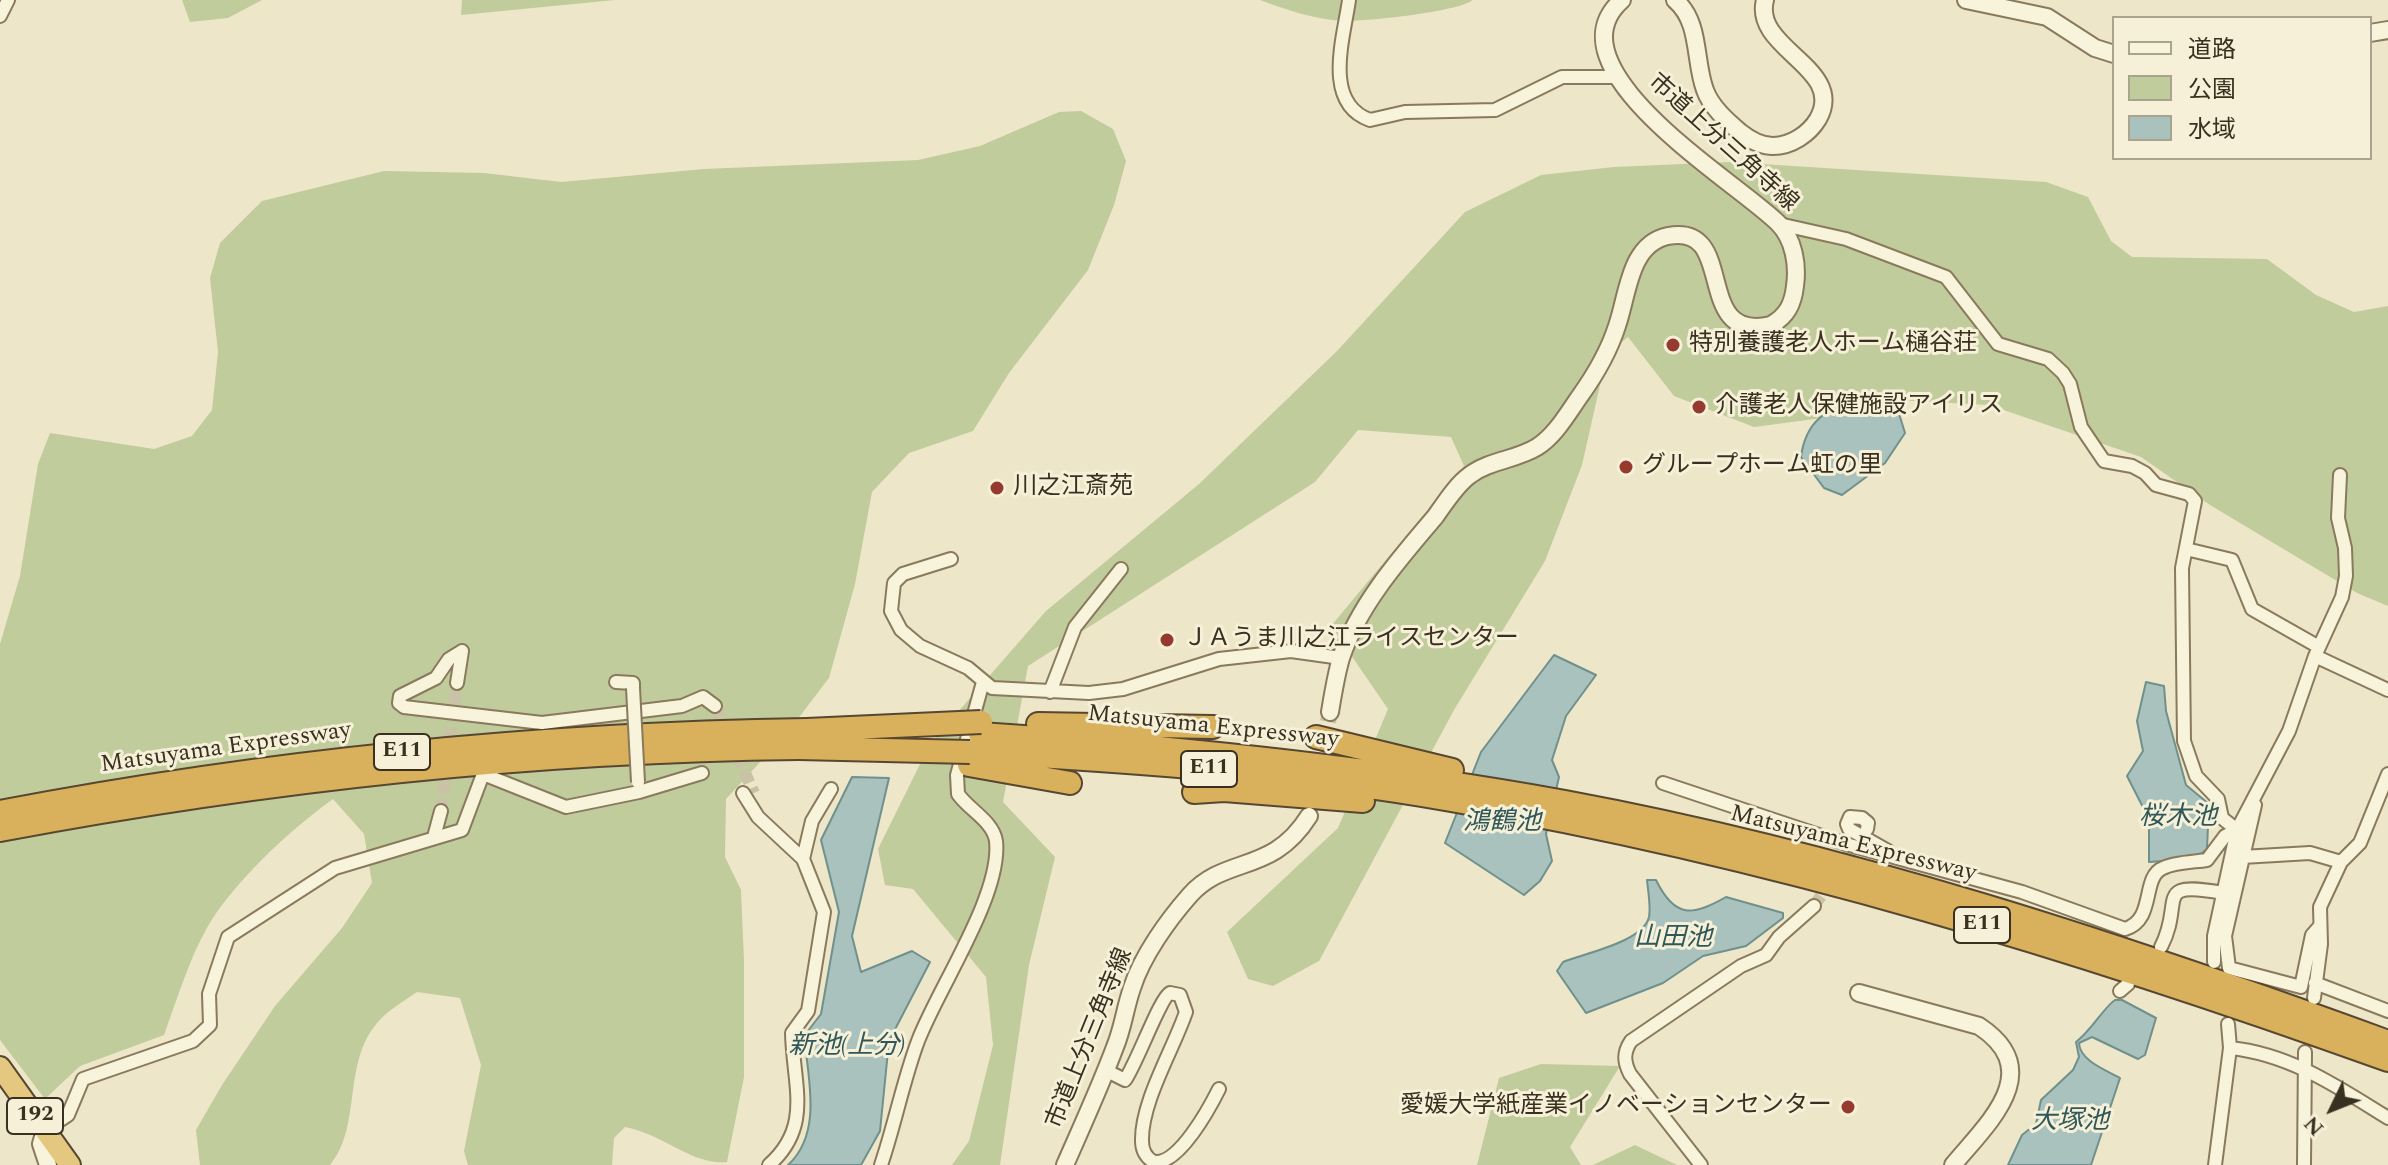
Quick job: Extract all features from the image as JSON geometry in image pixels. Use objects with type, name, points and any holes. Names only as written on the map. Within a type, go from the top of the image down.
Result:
[{"type":"highway","points":[[802,745],[975,743],[1213,727]]},
{"type":"highway","name":"Matsuyama Expressway","points":[[0,812],[142,785],[290,763],[463,745],[651,732],[802,745]]},
{"type":"highway","points":[[1316,737],[1452,790],[1568,812]]},
{"type":"highway","points":[[802,745],[975,743],[1070,783]]},
{"type":"highway","name":"Matsuyama Expressway","points":[[975,743],[1288,759],[1452,790]]},
{"type":"highway","name":"Matsuyama Expressway","points":[[0,830],[145,803],[458,763],[802,745]]},
{"type":"highway","points":[[1194,792],[1452,790],[1568,812]]},
{"type":"highway","name":"Matsuyama Expressway","points":[[1568,812],[1811,876],[2093,958],[2388,1060]]},
{"type":"highway","name":"Matsuyama Expressway","points":[[1568,812],[1819,860],[1990,907],[2388,1042]]},
{"type":"highway","points":[[2093,958],[2175,994],[2388,1073]]},
{"type":"highway","name":"192","points":[[0,1067],[45,1130],[62,1164]]},
{"type":"street","points":[[0,16],[8,0]]},
{"type":"street","points":[[1349,0],[1340,63],[1341,91],[1346,104],[1370,120],[1405,112],[1495,110],[1562,77],[1615,77]]},
{"type":"street","name":"市道上分三角寺線","points":[[1330,712],[1341,658],[1362,613],[1468,476],[1487,465],[1536,448],[1550,436],[1581,395],[1617,328],[1633,272],[1649,245],[1669,236],[1693,240],[1712,261],[1719,298],[1728,316],[1744,325],[1762,328],[1785,315],[1795,290],[1796,259],[1779,224],[1641,108],[1615,77],[1602,35],[1606,20],[1622,0]]},
{"type":"street","name":"市道上分三角寺線","points":[[1675,0],[1691,22],[1703,82],[1712,104],[1745,136],[1770,147],[1783,146],[1813,126],[1819,116],[1821,93],[1812,72],[1769,30],[1764,18],[1765,0]]},
{"type":"street","points":[[1966,0],[2008,3],[2047,17],[2095,48],[2112,53]]},
{"type":"street","points":[[1779,224],[1846,239],[1946,277],[1998,344],[2048,359],[2063,373],[2070,384],[2081,427],[2104,461],[2132,466],[2145,473],[2156,485],[2189,494],[2195,501],[2186,549],[2180,617],[2184,741],[2196,776],[2218,799],[2222,818],[2237,830]]},
{"type":"street","points":[[2214,962],[2214,936],[2237,830],[2289,731],[2317,651],[2342,597],[2346,576],[2345,548],[2338,518],[2340,475]]},
{"type":"street","points":[[2186,549],[2232,560],[2252,609],[2317,651],[2388,690]]},
{"type":"street","points":[[951,559],[903,574],[894,583],[891,611],[901,630],[920,646],[968,668],[983,682],[1007,691],[1123,689],[1219,659],[1264,653],[1291,651],[1341,658]]},
{"type":"street","points":[[1050,692],[1075,627],[1121,569]]},
{"type":"street","points":[[457,683],[462,651],[449,659],[436,678],[400,696],[399,703],[404,707],[542,723],[682,706],[703,697],[715,706]]},
{"type":"street","points":[[616,682],[633,683],[638,787]]},
{"type":"street","points":[[881,1165],[917,1044],[984,899],[993,866],[996,841],[991,826],[958,794],[957,775],[983,682]]},
{"type":"street","points":[[45,1130],[68,1115],[83,1079],[193,1041],[210,1025],[209,994],[228,937],[335,868],[462,830],[483,774],[566,807],[702,773]]},
{"type":"street","points":[[2314,998],[2320,907],[2341,862],[2360,843],[2388,774]]},
{"type":"street","points":[[1663,783],[1904,861],[2022,892],[2125,929],[2135,926],[2143,916],[2156,873],[2163,868],[2207,860],[2225,836],[2237,830]]},
{"type":"street","points":[[803,859],[812,821],[831,789]]},
{"type":"street","points":[[748,793],[758,817],[803,859],[824,912],[808,1011],[792,1033],[799,1121],[783,1153],[769,1165]]},
{"type":"street","points":[[2257,794],[2225,936],[2229,968],[2301,987],[2312,935],[2320,926]]},
{"type":"street","points":[[434,837],[441,811]]},
{"type":"street","name":"市道上分三角寺線","points":[[1065,1165],[1107,1071],[1124,1024],[1132,987],[1144,963],[1190,896],[1206,880],[1282,849],[1295,838],[1309,816]]},
{"type":"street","points":[[1867,829],[1867,820],[1853,816],[1849,819],[1849,829],[1904,861]]},
{"type":"street","points":[[2242,857],[2310,853],[2341,862]]},
{"type":"street","points":[[2161,947],[2171,923],[2172,897],[2178,890],[2187,887],[2223,893]]},
{"type":"street","points":[[1701,1165],[1630,1074],[1626,1066],[1626,1049],[1631,1041],[1741,966],[1766,955],[1779,937],[1814,906]]},
{"type":"street","points":[[2315,983],[2388,1011]]},
{"type":"street","points":[[1107,1071],[1125,1080],[1145,1045],[1158,1004],[1170,993],[1180,995],[1186,1012],[1159,1073],[1142,1141],[1145,1154],[1155,1162],[1166,1164],[1178,1157],[1219,1089]]},
{"type":"street","points":[[1859,993],[1979,1026],[1995,1036],[2006,1050],[2010,1073],[2008,1094],[2001,1108],[1953,1165]]},
{"type":"street","points":[[2215,1165],[2230,1048],[2228,1024]]},
{"type":"street","points":[[2230,1048],[2259,1051],[2305,1069],[2388,1118]]},
{"type":"street","points":[[2304,1165],[2305,1052]]},
{"type":"green space","points":[[182,0],[262,0],[228,18],[190,22]]},
{"type":"green space","points":[[462,0],[615,0],[461,15]]},
{"type":"green space","points":[[1260,0],[1473,0],[1432,12],[1345,21],[1302,14]]},
{"type":"green space","points":[[1081,111],[1113,129],[1126,161],[1114,205],[1088,270],[1009,373],[973,431],[909,453],[872,492],[855,584],[829,678],[787,733],[726,799],[725,857],[741,890],[744,962],[744,1077],[727,1162],[701,1159],[625,1127],[614,1138],[612,1165],[468,1165],[464,1151],[481,1065],[460,998],[417,992],[381,1019],[366,1039],[359,1057],[346,1133],[330,1165],[200,1165],[196,1130],[222,1085],[275,1006],[342,928],[372,883],[364,834],[333,799],[274,848],[222,905],[203,934],[164,1035],[80,1066],[45,1099],[0,1040],[0,644],[20,576],[38,464],[50,433],[154,449],[192,436],[212,410],[218,352],[210,278],[220,243],[262,201],[384,171],[484,173],[561,182],[704,169],[918,160],[980,146],[1059,112]]},
{"type":"green space","points":[[1730,162],[2046,182],[2088,197],[2111,241],[2132,257],[2267,259],[2316,295],[2354,312],[2388,306],[2388,606],[2357,593],[2210,505],[2141,457],[1989,405],[1895,400],[1845,415],[1754,427],[1674,396],[1628,337],[1607,354],[1582,465],[1545,561],[1454,710],[1319,961],[1273,986],[1248,979],[1227,932],[1338,828],[1388,709],[1331,626],[1464,466],[1451,437],[1358,430],[1315,482],[1028,666],[1003,802],[1055,857],[1029,965],[1000,1165],[952,1165],[969,1141],[993,1045],[986,977],[913,889],[885,885],[878,849],[930,744],[1046,611],[1199,484],[1337,351],[1465,212],[1541,175],[1614,167]]},
{"type":"green space","points":[[1541,1064],[1620,1066],[1570,1147],[1581,1165],[1477,1165],[1499,1078]]},
{"type":"green space","points":[[1635,1145],[1677,1165],[1593,1165]]},
{"type":"water","points":[[1861,397],[1887,398],[1897,407],[1905,433],[1885,463],[1842,495],[1824,488],[1801,457],[1808,433],[1820,417]]},
{"type":"water","name":"鴻鶴池","points":[[1554,655],[1596,675],[1566,716],[1552,760],[1559,777],[1546,834],[1552,861],[1540,881],[1524,895],[1445,843],[1481,752]]},
{"type":"water","name":"桜木池","points":[[2146,682],[2164,686],[2166,711],[2186,785],[2209,804],[2207,849],[2195,859],[2149,862],[2149,819],[2127,776],[2143,751],[2137,721]]},
{"type":"water","name":"新池(上分)","points":[[852,777],[889,778],[852,936],[861,972],[912,951],[930,962],[889,1041],[880,1131],[861,1165],[788,1165],[806,1137],[811,1104],[804,1036],[821,1014],[839,912],[821,840]]},
{"type":"water","name":"山田池","points":[[1647,880],[1656,880],[1670,902],[1678,908],[1704,908],[1726,897],[1783,913],[1783,918],[1746,946],[1703,956],[1663,983],[1586,1013],[1557,971],[1563,962],[1612,946],[1644,926],[1650,913]]},
{"type":"water","name":"大塚池","points":[[2115,1000],[2122,1000],[2156,1018],[2145,1055],[2138,1059],[2092,1037],[2079,1043],[2089,1060],[2120,1078],[2091,1165],[2008,1165],[2022,1135],[2036,1124],[2041,1100],[2073,1070],[2079,1057],[2076,1042]]},
{"type":"tunnel","points":[[441,811],[457,683]]},
{"type":"tunnel","points":[[715,706],[754,793]]},
{"type":"tunnel","points":[[1309,816],[1330,712]]},
{"type":"tunnel","points":[[1814,906],[1861,838]]},
{"type":"place","name":"特別養護老人ホーム樋谷荘","points":[[1673,345]]},
{"type":"place","name":"介護老人保健施設アイリス","points":[[1699,407]]},
{"type":"place","name":"グループホーム虹の里","points":[[1626,467]]},
{"type":"place","name":"川之江斎苑","points":[[997,488]]},
{"type":"place","name":"ＪＡうま川之江ライスセンター","points":[[1167,640]]},
{"type":"place","name":"愛媛大学紙産業イノベーションセンター","points":[[1848,1107]]}]
